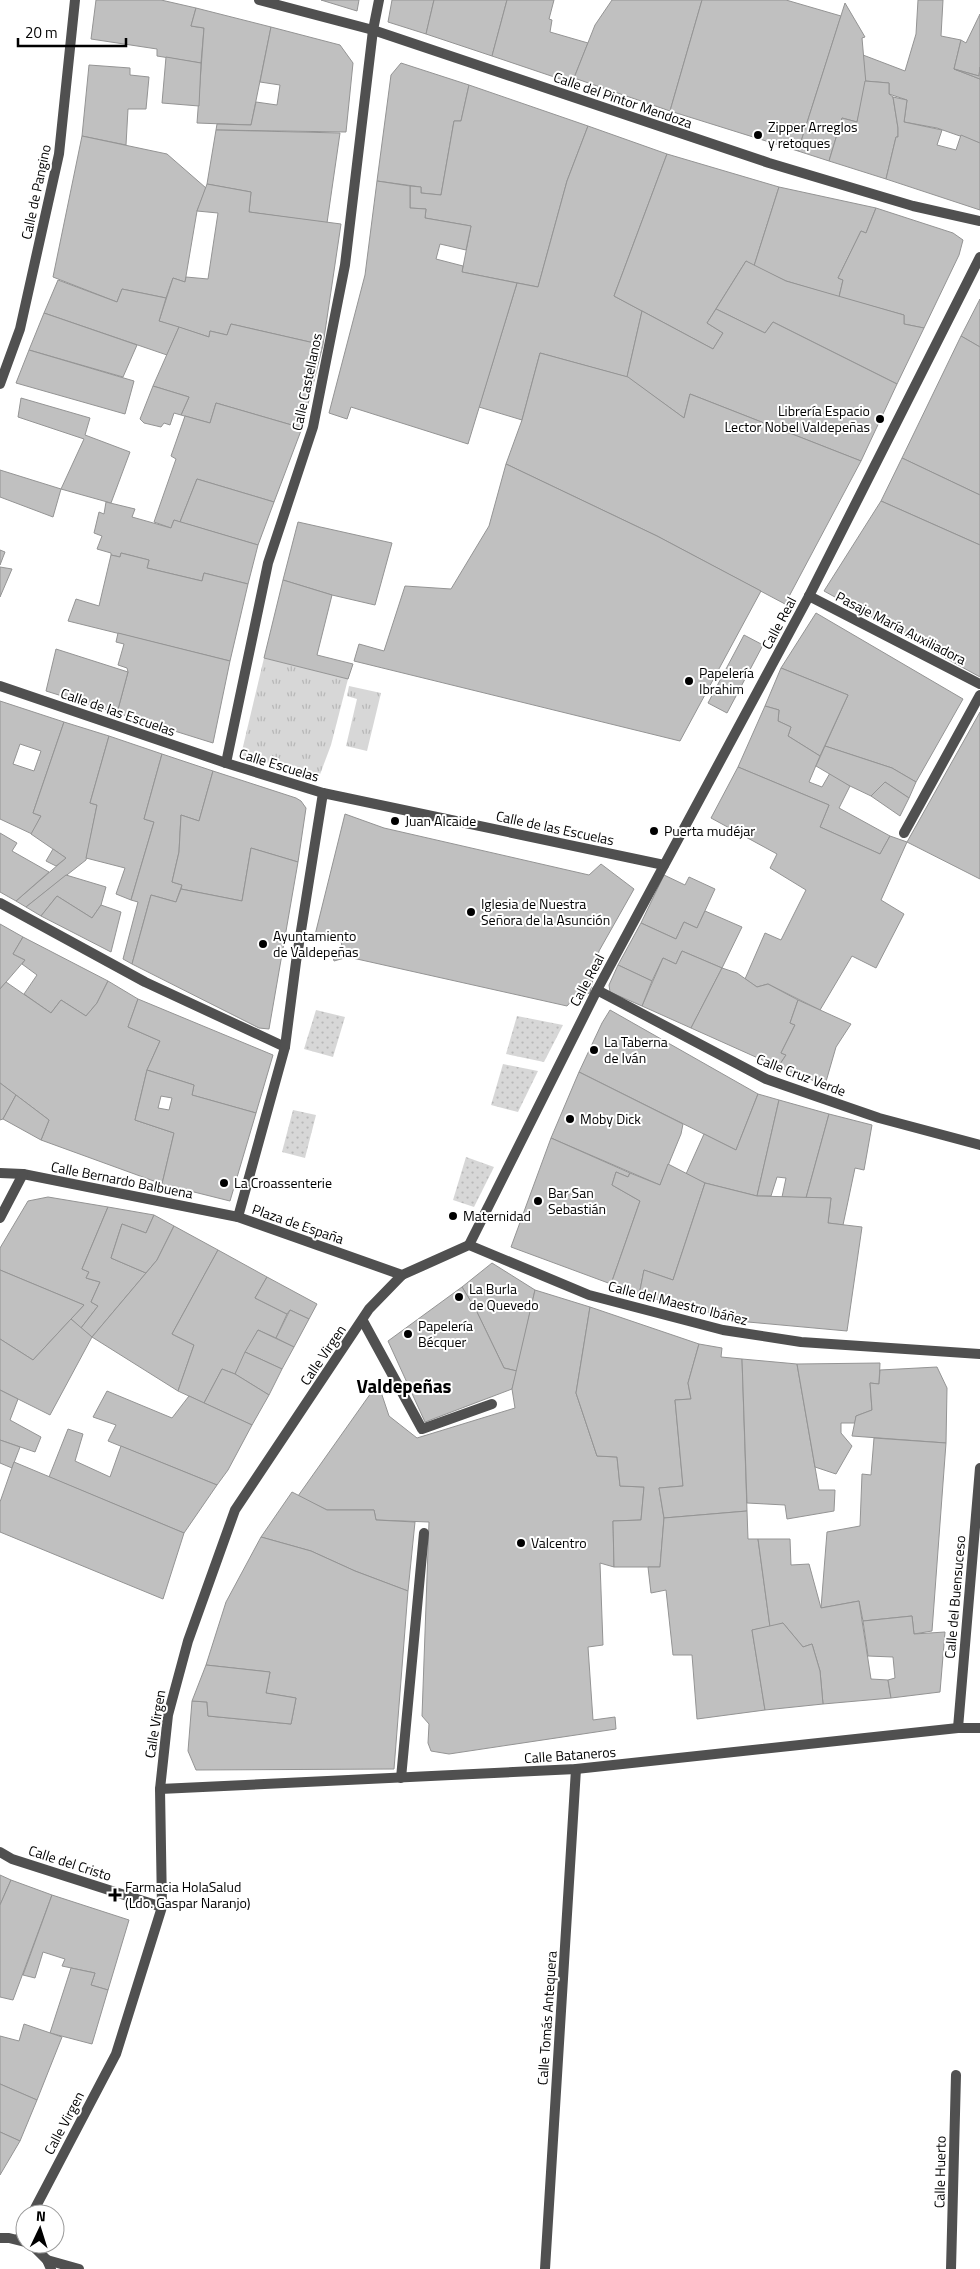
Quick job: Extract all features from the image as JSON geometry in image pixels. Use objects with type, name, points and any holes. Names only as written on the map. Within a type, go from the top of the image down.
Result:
[{"type":"street","name":"Calle de Pangino","points":[[0,384],[20,329],[59,154],[75,0]]},
{"type":"street","name":"Calle del Pintor Mendoza","points":[[259,0],[373,30],[769,163],[913,206],[980,221]]},
{"type":"street","name":"Calle Castellanos","points":[[226,763],[268,563],[313,427],[345,265],[373,30],[379,0]]},
{"type":"street","name":"Calle Real","points":[[469,1245],[579,1024],[809,596],[980,257]]},
{"type":"street","name":"Pasaje María Auxiliadora","points":[[809,596],[980,684]]},
{"type":"street","name":"Calle de las Escuelas","points":[[0,686],[226,763]]},
{"type":"street","points":[[904,832],[980,695]]},
{"type":"street","name":"Calle Escuelas","points":[[226,763],[323,792]]},
{"type":"street","name":"Calle de las Escuelas","points":[[323,792],[664,865]]},
{"type":"street","name":"Plaza de España","points":[[323,792],[296,962],[286,1047],[238,1217],[402,1275]]},
{"type":"street","points":[[0,903],[145,982],[286,1047]]},
{"type":"street","name":"Calle Cruz Verde","points":[[597,990],[766,1079],[879,1118],[980,1145]]},
{"type":"street","name":"Calle Bernardo Balbuena","points":[[0,1172],[22,1174],[238,1217]]},
{"type":"street","points":[[0,1218],[22,1174]]},
{"type":"street","points":[[402,1275],[469,1245]]},
{"type":"street","name":"Calle del Maestro Ibáñez","points":[[469,1245],[589,1295],[723,1330],[801,1342],[980,1354]]},
{"type":"street","name":"Calle Virgen","points":[[37,2204],[116,2054],[162,1907],[160,1788],[168,1714],[188,1641],[235,1510],[363,1321],[369,1309],[402,1275]]},
{"type":"street","points":[[363,1321],[422,1429],[492,1404]]},
{"type":"street","name":"Calle del Buensuceso","points":[[958,1728],[980,1468]]},
{"type":"street","points":[[401,1778],[424,1533]]},
{"type":"street","name":"Calle Bataneros","points":[[160,1788],[576,1769],[958,1728],[980,1728]]},
{"type":"street","name":"Calle Tomás Antequera","points":[[544,2269],[576,1769]]},
{"type":"street","name":"Calle del Cristo","points":[[0,1852],[12,1859],[162,1907]]},
{"type":"street","name":"Calle Huerto","points":[[951,2269],[956,2075]]},
{"type":"street","points":[[0,2238],[15,2239]]},
{"type":"street","points":[[40,2254],[49,2264],[79,2269]]},
{"type":"green space","points":[[264,658],[348,679],[331,745],[319,777],[241,755]]},
{"type":"green space","points":[[349,686],[381,693],[367,751],[346,746],[357,699],[347,696]]},
{"type":"green space","points":[[316,1010],[345,1017],[333,1057],[304,1049]]},
{"type":"green space","points":[[517,1016],[563,1025],[544,1062],[506,1054]]},
{"type":"green space","points":[[503,1064],[538,1071],[518,1112],[491,1105]]},
{"type":"green space","points":[[293,1110],[316,1115],[305,1158],[282,1152]]},
{"type":"green space","points":[[466,1157],[494,1167],[474,1207],[453,1200]]},
{"type":"building","points":[[96,0],[161,0],[196,8],[191,26],[204,28],[201,63],[157,56],[157,49],[91,39]]},
{"type":"building","points":[[321,0],[359,0],[357,11]]},
{"type":"building","points":[[392,0],[434,0],[426,34],[388,22]]},
{"type":"building","points":[[434,0],[507,0],[492,56],[426,34]]},
{"type":"building","points":[[507,0],[554,0],[549,19],[552,20],[550,32],[588,43],[572,83],[492,56]]},
{"type":"building","points":[[612,0],[702,0],[670,111],[574,78],[595,25]]},
{"type":"building","points":[[702,0],[786,0],[841,16],[798,151],[670,111]]},
{"type":"building","points":[[918,0],[943,0],[941,36],[961,40],[954,69],[980,79],[980,143],[937,128],[904,122],[907,100],[889,94],[889,83],[865,81],[863,55],[905,71],[916,34]]},
{"type":"building","points":[[845,3],[865,37],[862,38],[866,84],[857,122],[842,118],[829,161],[798,151]]},
{"type":"building","points":[[196,8],[271,27],[251,125],[197,123],[204,28],[191,26]]},
{"type":"building","points":[[980,14],[979,76],[954,69],[961,40],[966,43]]},
{"type":"building","points":[[271,27],[340,45],[353,63],[346,132],[216,130],[217,124],[251,125],[256,102],[277,105],[280,85],[260,82]]},
{"type":"building","points":[[166,57],[201,63],[199,106],[162,103]]},
{"type":"building","points":[[401,63],[469,85],[461,121],[454,121],[441,195],[421,193],[421,187],[377,181],[391,75]]},
{"type":"building","points":[[89,65],[130,68],[130,75],[149,77],[146,109],[128,109],[126,145],[82,136]]},
{"type":"building","points":[[980,67],[980,79],[954,69],[979,76]]},
{"type":"building","points":[[865,81],[889,83],[889,94],[893,97],[898,137],[896,137],[886,179],[829,161],[842,118],[857,122]]},
{"type":"building","points":[[469,85],[588,126],[567,181],[538,287],[462,272],[471,226],[425,218],[426,209],[410,208],[410,186],[421,187],[421,193],[441,195],[454,121],[461,121]]},
{"type":"building","points":[[893,97],[907,100],[904,122],[942,130],[937,145],[956,150],[961,135],[980,143],[980,210],[886,179],[896,137],[898,137]]},
{"type":"building","points":[[588,126],[667,154],[614,296],[642,311],[627,377],[540,353],[522,420],[479,407],[517,283],[538,287],[567,181]]},
{"type":"building","points":[[216,130],[340,133],[327,223],[249,212],[251,192],[207,184]]},
{"type":"building","points":[[82,136],[167,154],[206,188],[197,211],[185,282],[173,278],[166,298],[122,289],[117,302],[53,277]]},
{"type":"building","points":[[667,154],[779,187],[754,266],[746,261],[707,323],[723,333],[713,349],[614,296]]},
{"type":"building","points":[[377,181],[410,186],[410,208],[426,209],[425,218],[471,226],[466,250],[440,244],[436,259],[463,266],[462,272],[517,283],[468,444],[351,407],[347,419],[329,413],[365,275]]},
{"type":"building","points":[[207,184],[251,192],[249,212],[341,224],[323,345],[231,324],[227,335],[210,331],[209,337],[159,321],[173,278],[185,282],[186,277],[208,279],[218,213],[197,211]]},
{"type":"building","points":[[779,187],[876,208],[866,233],[861,231],[838,278],[843,280],[839,297],[786,281],[754,266]]},
{"type":"building","points":[[876,208],[953,233],[963,240],[959,255],[924,328],[904,324],[904,315],[839,297],[843,280],[838,278],[861,231],[866,233]]},
{"type":"building","points":[[746,261],[786,281],[904,315],[904,324],[924,328],[897,384],[773,322],[765,333],[716,309]]},
{"type":"building","points":[[58,280],[117,302],[122,289],[166,298],[159,321],[179,327],[167,355],[44,313]]},
{"type":"building","points":[[980,299],[980,347],[961,336]]},
{"type":"building","points":[[716,309],[765,333],[773,322],[897,384],[861,461],[690,394],[684,418],[627,377],[642,311],[713,349],[723,333],[707,323]]},
{"type":"building","points":[[44,313],[137,345],[123,377],[29,350]]},
{"type":"building","points":[[231,324],[323,345],[302,428],[216,403],[210,423],[181,415],[189,397],[153,386],[179,327],[209,337],[210,331],[227,335]]},
{"type":"building","points":[[961,336],[980,347],[980,495],[902,458]]},
{"type":"building","points":[[29,350],[134,381],[125,414],[16,383]]},
{"type":"building","points":[[540,353],[628,377],[684,418],[690,394],[861,461],[785,604],[657,536],[506,464],[522,420]]},
{"type":"building","points":[[153,386],[189,397],[181,415],[174,413],[170,425],[164,423],[161,427],[144,423],[140,419]]},
{"type":"building","points":[[21,398],[90,418],[85,435],[130,452],[111,503],[61,489],[84,439],[18,417]]},
{"type":"building","points":[[216,403],[302,428],[274,502],[197,479],[180,522],[174,520],[171,528],[154,522],[176,459],[171,456],[185,416],[210,423]]},
{"type":"building","points":[[902,458],[980,495],[980,545],[881,501]]},
{"type":"building","points":[[506,464],[657,536],[761,591],[680,741],[354,661],[359,644],[384,651],[405,586],[451,589],[489,526]]},
{"type":"building","points":[[0,470],[61,489],[53,517],[0,497]]},
{"type":"building","points":[[197,479],[274,502],[258,545],[180,522]]},
{"type":"building","points":[[881,501],[980,545],[980,677],[824,591]]},
{"type":"building","points":[[106,502],[135,509],[132,517],[171,528],[174,520],[258,545],[248,584],[204,573],[202,581],[147,568],[149,560],[121,553],[120,557],[97,549],[102,536],[94,533],[99,512],[104,514]]},
{"type":"building","points":[[298,522],[392,543],[375,605],[332,595],[283,580]]},
{"type":"building","points":[[0,550],[5,552],[0,565]]},
{"type":"building","points":[[121,553],[149,560],[147,568],[202,581],[204,573],[248,584],[230,661],[68,621],[76,599],[99,606],[111,555],[120,557]]},
{"type":"building","points":[[0,567],[12,569],[0,597]]},
{"type":"building","points":[[283,580],[332,595],[317,655],[353,664],[348,679],[264,658]]},
{"type":"building","points":[[816,613],[963,699],[916,782],[892,768],[825,746],[848,695],[781,668]]},
{"type":"building","points":[[118,633],[230,661],[213,743],[117,713],[128,672],[127,668],[118,665],[124,644],[116,642]]},
{"type":"building","points":[[744,635],[763,645],[727,713],[708,703]]},
{"type":"building","points":[[56,649],[128,672],[117,713],[46,691]]},
{"type":"building","points":[[781,668],[848,695],[820,756],[788,736],[791,727],[778,721],[779,710],[765,706]]},
{"type":"building","points":[[0,701],[64,722],[33,813],[41,816],[32,834],[0,819]],"holes":[[[20,744],[41,751],[34,771],[13,764]]]},
{"type":"building","points":[[765,706],[779,710],[778,721],[791,727],[788,736],[820,756],[809,782],[822,787],[830,773],[850,786],[839,808],[890,836],[880,854],[820,827],[829,805],[738,767]]},
{"type":"building","points":[[980,712],[980,879],[907,842]]},
{"type":"building","points":[[64,722],[109,736],[90,803],[97,805],[86,860],[26,907],[16,901],[66,858],[31,834],[41,816],[33,813]]},
{"type":"building","points":[[109,736],[162,754],[144,819],[154,822],[131,900],[116,894],[125,868],[86,858],[97,805],[90,803]]},
{"type":"building","points":[[825,746],[892,768],[916,782],[909,798],[885,782],[871,796],[816,766]]},
{"type":"building","points":[[162,754],[213,771],[199,821],[181,815],[179,852],[172,882],[182,885],[176,902],[151,895],[132,964],[123,959],[138,902],[131,900],[154,822],[144,819]]},
{"type":"building","points":[[738,767],[829,805],[820,827],[880,854],[890,836],[907,842],[881,900],[904,914],[876,968],[852,956],[820,1010],[768,984],[757,987],[745,979],[765,933],[781,940],[806,890],[770,868],[777,854],[711,818]]},
{"type":"building","points":[[213,771],[296,798],[306,808],[298,862],[251,848],[242,901],[181,889],[182,885],[172,882],[179,852],[181,815],[199,821]]},
{"type":"building","points":[[885,782],[909,798],[900,816],[871,796]]},
{"type":"building","name":"Iglesia de Nuestra Señora de la Asunción","points":[[345,814],[384,828],[589,875],[601,864],[634,889],[599,951],[590,993],[575,997],[567,1006],[348,957],[334,961],[333,957],[343,952],[341,941],[315,935]]},
{"type":"building","points":[[0,833],[17,843],[12,851],[49,872],[16,901],[0,892]]},
{"type":"building","points":[[251,848],[298,862],[269,1029],[259,1028],[132,964],[151,895],[176,902],[181,889],[242,901]]},
{"type":"building","points":[[53,849],[66,858],[56,866],[46,861]]},
{"type":"building","points":[[66,875],[106,887],[101,905],[92,918],[57,896],[41,916],[26,907]]},
{"type":"building","points":[[664,875],[685,885],[689,877],[715,889],[697,928],[684,922],[676,939],[641,923]]},
{"type":"building","points":[[57,896],[92,918],[101,905],[121,912],[111,952],[41,916]]},
{"type":"building","points":[[705,911],[742,927],[722,968],[682,951],[676,964],[663,958],[652,981],[618,965],[641,923],[676,939],[684,922],[697,928]]},
{"type":"building","points":[[0,924],[23,937],[13,954],[25,960],[0,989]]},
{"type":"building","points":[[23,937],[108,981],[97,1003],[86,1016],[61,1000],[51,1013],[24,994],[37,975],[22,964],[25,960],[13,954]]},
{"type":"building","points":[[682,951],[722,968],[691,1028],[642,1006],[663,958],[676,964]]},
{"type":"building","points":[[618,965],[652,981],[642,1006],[610,992],[609,985]]},
{"type":"building","points":[[722,968],[737,973],[757,987],[768,984],[798,1000],[790,1023],[795,1025],[781,1053],[786,1055],[778,1067],[691,1028]]},
{"type":"building","points":[[108,981],[138,999],[128,1027],[160,1041],[147,1070],[135,1120],[174,1133],[162,1184],[41,1140],[49,1120],[0,1083],[0,989],[6,982],[51,1013],[61,1000],[86,1016],[97,1003]]},
{"type":"building","points":[[138,999],[273,1055],[256,1113],[192,1095],[194,1085],[147,1070],[160,1041],[128,1027]]},
{"type":"building","points":[[798,1000],[851,1024],[836,1047],[825,1085],[778,1067],[786,1055],[781,1053],[795,1025],[790,1023]]},
{"type":"building","points":[[610,1010],[758,1094],[736,1150],[579,1072]]},
{"type":"building","points":[[147,1070],[194,1085],[192,1095],[256,1113],[230,1201],[162,1184],[174,1133],[135,1120]],"holes":[[[161,1096],[172,1098],[169,1110],[158,1108]]]},
{"type":"building","points":[[579,1072],[683,1124],[681,1134],[660,1185],[551,1138]]},
{"type":"building","points":[[0,1083],[16,1095],[3,1119],[0,1120]]},
{"type":"building","points":[[758,1094],[779,1100],[757,1196],[705,1183],[686,1174],[704,1134],[736,1150]]},
{"type":"building","points":[[16,1095],[49,1120],[41,1140],[3,1119]]},
{"type":"building","points":[[779,1100],[829,1114],[806,1198],[782,1197],[786,1178],[777,1177],[771,1196],[757,1196]]},
{"type":"building","points":[[829,1114],[872,1125],[864,1170],[855,1168],[843,1225],[828,1223],[831,1198],[806,1198]]},
{"type":"building","points":[[551,1138],[630,1173],[628,1177],[616,1172],[612,1185],[640,1201],[611,1284],[511,1247]]},
{"type":"building","points":[[668,1164],[705,1183],[673,1280],[644,1270],[639,1295],[611,1284],[640,1201],[612,1185],[616,1172],[628,1177],[630,1173],[660,1185]]},
{"type":"building","points":[[705,1183],[757,1196],[831,1198],[828,1223],[862,1227],[847,1331],[748,1322],[639,1295],[644,1270],[673,1280]]},
{"type":"building","points":[[48,1197],[108,1207],[82,1269],[89,1272],[86,1278],[100,1282],[91,1302],[98,1306],[81,1328],[71,1319],[84,1305],[0,1270],[0,1248],[28,1201]]},
{"type":"building","points":[[108,1207],[154,1215],[146,1233],[122,1224],[111,1258],[146,1273],[92,1337],[81,1328],[98,1306],[91,1302],[100,1282],[86,1278],[89,1272],[82,1269]]},
{"type":"building","points":[[154,1215],[174,1226],[157,1260],[146,1273],[111,1258],[122,1224],[146,1233]]},
{"type":"building","points":[[174,1226],[218,1250],[172,1334],[194,1345],[178,1391],[92,1337],[157,1260]]},
{"type":"building","points":[[218,1250],[267,1277],[255,1298],[287,1314],[276,1338],[258,1330],[235,1374],[222,1369],[204,1403],[178,1391],[194,1345],[172,1334]]},
{"type":"building","points":[[492,1263],[535,1290],[517,1371],[504,1368],[476,1310],[462,1287]]},
{"type":"building","points":[[0,1270],[84,1305],[33,1360],[0,1339]]},
{"type":"building","points":[[267,1277],[317,1304],[309,1319],[290,1310],[287,1314],[255,1298]]},
{"type":"building","points":[[462,1287],[476,1310],[504,1368],[517,1371],[512,1389],[425,1422],[388,1341]]},
{"type":"building","name":"Valcentro","points":[[535,1290],[590,1307],[576,1393],[597,1456],[617,1457],[620,1486],[644,1487],[641,1520],[613,1521],[614,1567],[600,1563],[603,1645],[588,1647],[593,1720],[615,1717],[616,1729],[449,1754],[431,1751],[428,1743],[429,1724],[422,1716],[429,1522],[376,1520],[374,1510],[327,1510],[298,1496],[378,1383],[389,1416],[417,1438],[515,1408],[512,1389]]},
{"type":"building","points":[[590,1307],[699,1344],[688,1383],[691,1399],[675,1400],[683,1486],[659,1488],[664,1518],[660,1567],[614,1567],[613,1521],[641,1520],[644,1487],[620,1486],[617,1457],[597,1456],[576,1393]]},
{"type":"building","points":[[290,1310],[309,1319],[294,1347],[276,1338]]},
{"type":"building","points":[[71,1319],[92,1337],[50,1415],[0,1390],[0,1339],[33,1360]]},
{"type":"building","points":[[258,1330],[294,1347],[282,1369],[245,1352]]},
{"type":"building","points":[[699,1344],[722,1348],[721,1357],[742,1359],[747,1511],[664,1518],[659,1488],[683,1486],[675,1400],[691,1399],[688,1383]]},
{"type":"building","points":[[245,1352],[282,1369],[269,1395],[235,1374]]},
{"type":"building","points":[[742,1359],[797,1364],[819,1490],[835,1490],[834,1511],[787,1519],[785,1505],[747,1503]]},
{"type":"building","points":[[880,1363],[879,1384],[870,1383],[872,1410],[856,1416],[855,1423],[841,1423],[841,1433],[852,1446],[836,1474],[815,1467],[797,1364]]},
{"type":"building","points":[[937,1367],[947,1388],[946,1443],[852,1436],[856,1416],[872,1410],[870,1383],[879,1384],[880,1370]]},
{"type":"building","points":[[222,1369],[235,1374],[269,1395],[252,1425],[204,1403]]},
{"type":"building","points":[[0,1390],[18,1399],[10,1420],[41,1437],[35,1452],[0,1440]]},
{"type":"building","points":[[107,1391],[172,1418],[189,1396],[252,1425],[228,1470],[217,1485],[108,1441],[116,1425],[93,1417]]},
{"type":"building","points":[[68,1429],[83,1434],[75,1461],[110,1477],[121,1446],[217,1485],[184,1533],[49,1477]]},
{"type":"building","points":[[874,1438],[946,1443],[932,1631],[914,1634],[912,1616],[863,1621],[859,1601],[821,1608],[827,1532],[860,1526],[862,1474],[871,1475]]},
{"type":"building","points":[[0,1440],[20,1447],[12,1468],[0,1463]]},
{"type":"building","points":[[14,1462],[184,1533],[163,1599],[0,1532],[0,1502]]},
{"type":"building","points":[[292,1492],[327,1510],[374,1510],[376,1520],[415,1522],[408,1591],[355,1571],[311,1551],[261,1537]]},
{"type":"building","points":[[747,1511],[748,1539],[758,1539],[770,1627],[752,1630],[765,1710],[697,1719],[692,1655],[673,1655],[666,1590],[651,1593],[648,1567],[660,1567],[664,1518]]},
{"type":"building","points":[[261,1537],[311,1551],[355,1571],[408,1591],[394,1769],[196,1770],[188,1751],[192,1701],[207,1702],[208,1716],[291,1724],[296,1698],[266,1693],[270,1672],[206,1665],[226,1602]]},
{"type":"building","points":[[758,1539],[790,1539],[791,1565],[809,1564],[821,1608],[859,1601],[871,1679],[888,1680],[891,1698],[823,1704],[820,1671],[812,1644],[803,1647],[783,1623],[770,1627]]},
{"type":"building","points":[[912,1616],[914,1634],[945,1632],[940,1692],[891,1698],[888,1680],[895,1678],[893,1657],[868,1656],[863,1621]]},
{"type":"building","points":[[783,1623],[803,1647],[812,1644],[820,1671],[823,1704],[765,1710],[752,1630]]},
{"type":"building","points":[[206,1665],[270,1672],[266,1693],[296,1698],[291,1724],[208,1716],[207,1702],[192,1701]]},
{"type":"building","points":[[0,1875],[11,1880],[0,1905]]},
{"type":"building","points":[[11,1880],[52,1895],[13,2000],[0,1997],[0,1905]]},
{"type":"building","points":[[52,1895],[129,1920],[108,1990],[91,1985],[95,1973],[62,1966],[65,1959],[43,1952],[35,1978],[23,1975]]},
{"type":"building","points":[[71,1968],[95,1973],[91,1985],[108,1990],[92,2044],[50,2033]]},
{"type":"building","points":[[24,2024],[62,2037],[37,2100],[0,2084],[0,2036],[19,2041]]},
{"type":"building","points":[[0,2084],[37,2100],[20,2141],[0,2132]]},
{"type":"building","points":[[0,2132],[20,2141],[0,2175]]},
{"type":"place","name":"Zipper Arreglos y retoques","points":[[758,135]]},
{"type":"place","name":"Librería Espacio Lector Nobel Valdepeñas","points":[[880,419]]},
{"type":"place","name":"Papelería Ibrahim","points":[[689,681]]},
{"type":"place","name":"Juan Alcaide","points":[[395,821]]},
{"type":"place","name":"Puerta mudéjar","points":[[654,831]]},
{"type":"place","name":"Iglesia de Nuestra Señora de la Asunción","points":[[471,912]]},
{"type":"place","name":"Ayuntamiento de Valdepeñas","points":[[263,944]]},
{"type":"place","name":"La Taberna de Iván","points":[[594,1050]]},
{"type":"place","name":"Moby Dick","points":[[570,1119]]},
{"type":"place","name":"La Croassenterie","points":[[224,1183]]},
{"type":"place","name":"Bar San Sebastián","points":[[538,1201]]},
{"type":"place","name":"Maternidad","points":[[453,1216]]},
{"type":"place","name":"La Burla de Quevedo","points":[[459,1297]]},
{"type":"place","name":"Papelería Bécquer","points":[[408,1334]]},
{"type":"place","name":"Valcentro","points":[[521,1543]]},
{"type":"place","name":"Farmacia HolaSalud (Ldo. Gaspar Naranjo)","points":[[115,1895]]},
{"type":"district","name":"Valdepeñas","points":[[404,1386]]}]
